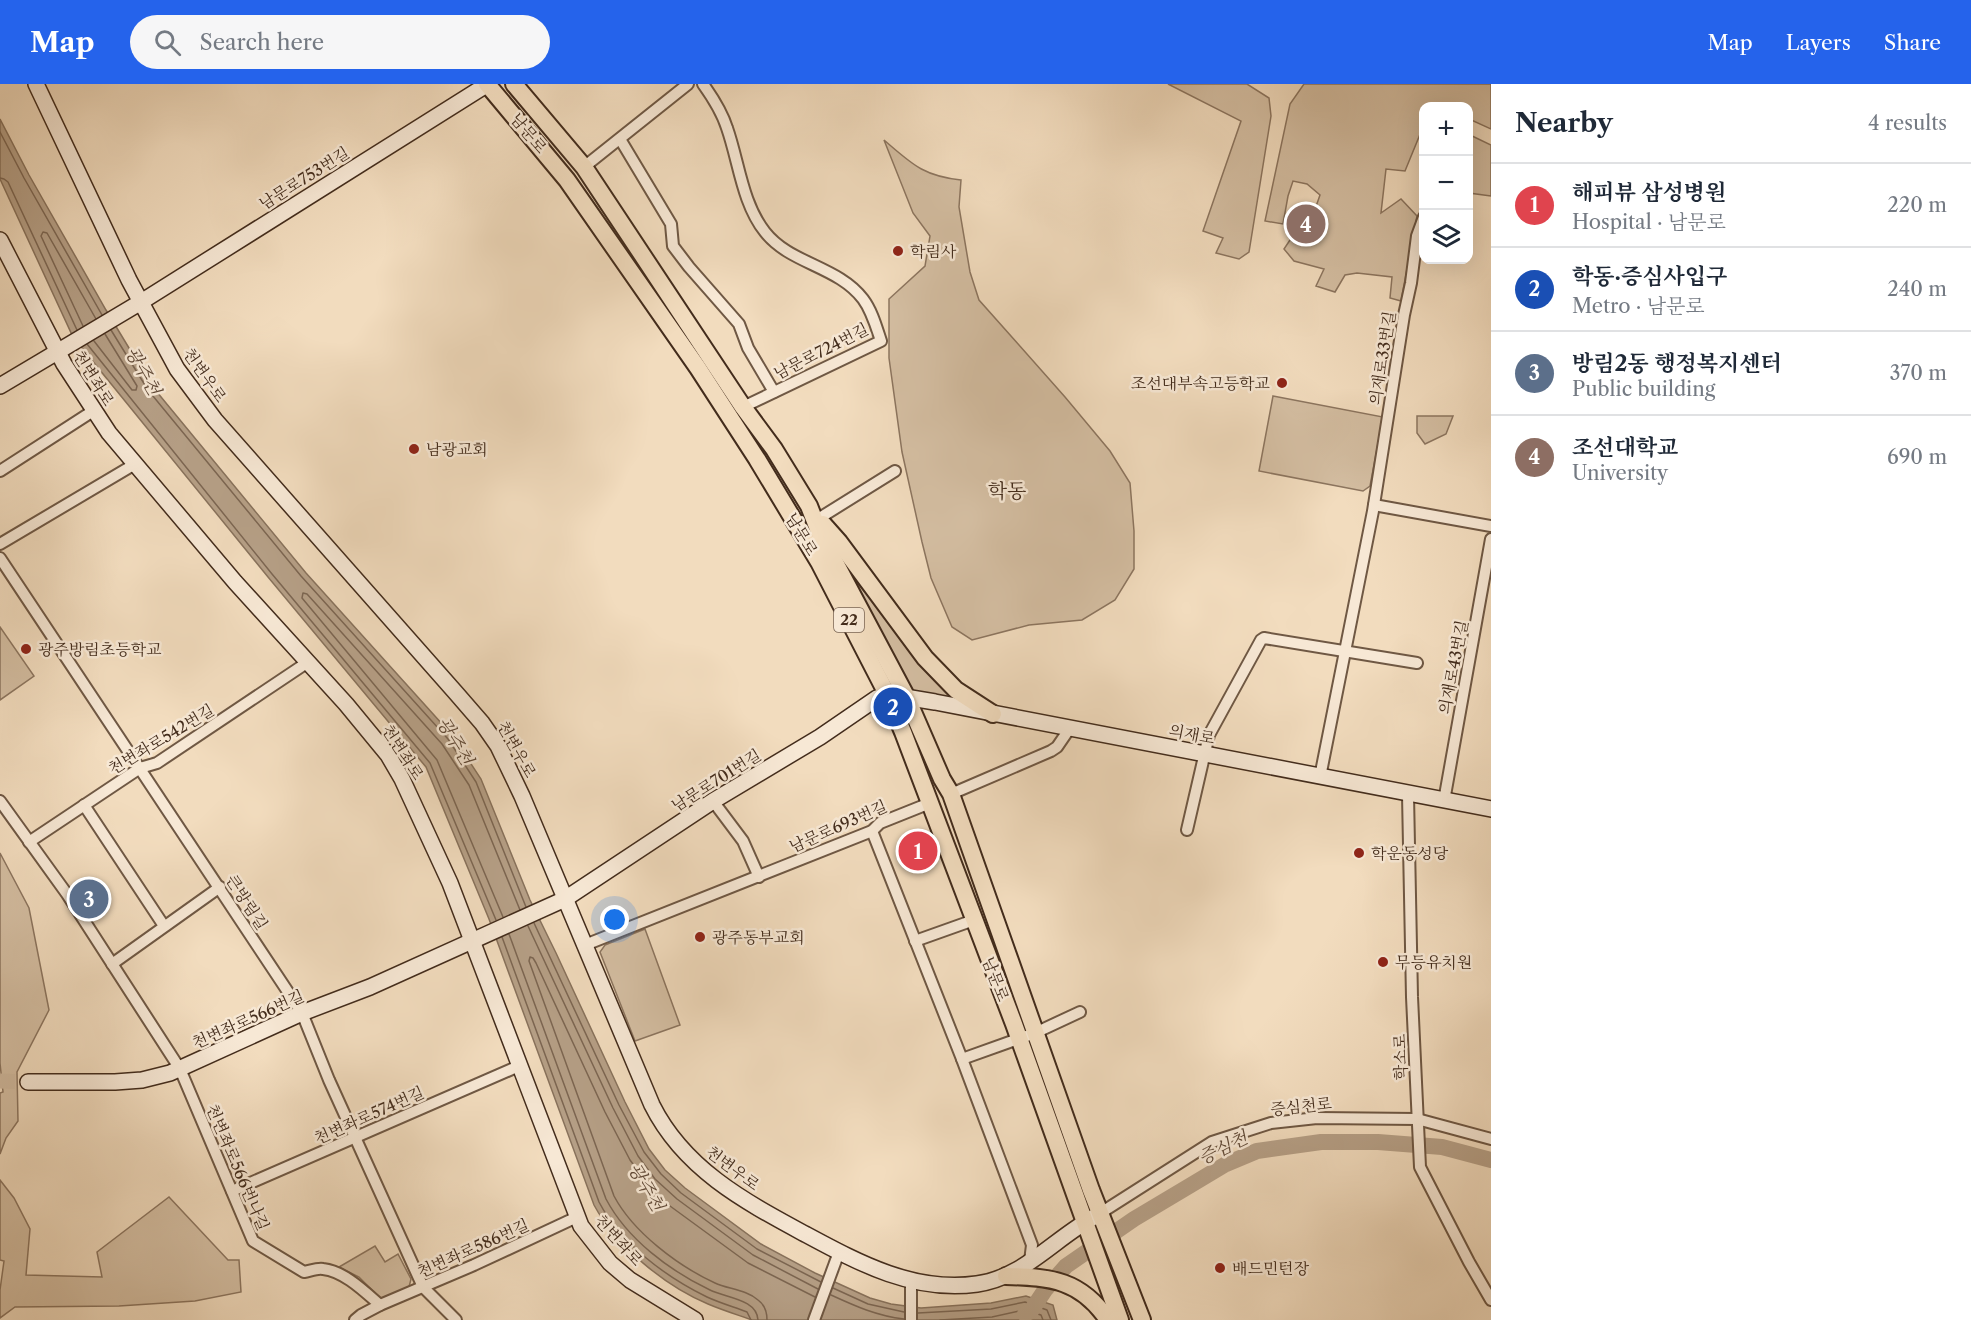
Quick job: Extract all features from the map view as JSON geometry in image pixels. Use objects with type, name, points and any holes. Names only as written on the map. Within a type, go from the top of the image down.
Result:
[{"type":"main road","name":"남문로","points":[[487,84],[567,180],[715,394],[819,562],[887,694],[974,920],[1027,1036]]},
{"type":"main road","name":"남문로","points":[[514,84],[584,167],[741,405],[774,449],[814,513],[820,534],[906,696],[942,779],[951,794],[1027,1036],[1092,1218]]},
{"type":"main road","points":[[715,394],[716,391],[721,390],[729,400],[741,405]]},
{"type":"main road","points":[[814,513],[925,658],[956,690],[993,714]]},
{"type":"main road","name":"22","points":[[1092,1218],[1118,1260],[1142,1320]]},
{"type":"main road","name":"22","points":[[1092,1218],[1102,1267],[1120,1320]]},
{"type":"main road","points":[[1006,1276],[1039,1276],[1066,1284],[1098,1305],[1108,1320]]},
{"type":"street","name":"천변우로","points":[[36,84],[141,302],[177,369],[215,420],[456,693],[492,737],[522,796],[652,1105],[663,1127],[678,1146],[726,1189],[758,1208],[839,1252],[882,1272],[911,1282],[958,1286],[978,1284],[1006,1276],[1092,1218]]},
{"type":"street","name":"남문로753번길","points":[[0,386],[141,302],[487,84]]},
{"type":"street","points":[[584,167],[688,84]]},
{"type":"street","name":"남문로724번길","points":[[703,84],[724,119],[751,210],[763,230],[786,251],[841,280],[857,292],[869,309],[881,341],[774,392],[741,405]]},
{"type":"street","points":[[620,139],[671,224],[673,246],[739,324],[748,348],[774,392]]},
{"type":"street","name":"의재로33번길","points":[[1320,777],[1374,505],[1419,231]]},
{"type":"street","name":"천변좌로","points":[[0,240],[57,351],[93,411],[235,582],[388,755],[430,838],[472,940],[581,1226],[610,1263],[630,1280],[695,1320]]},
{"type":"street","points":[[0,471],[93,411]]},
{"type":"street","points":[[0,544],[135,464]]},
{"type":"street","name":"남문로","points":[[814,513],[895,471]]},
{"type":"street","points":[[1374,505],[1491,526]]},
{"type":"street","name":"의재로43번길","points":[[1444,801],[1491,539]]},
{"type":"street","name":"큰방림길","points":[[0,558],[302,1014],[423,1287]]},
{"type":"street","points":[[1186,830],[1209,735],[1261,640],[1264,638],[1417,663]]},
{"type":"street","name":"천변좌로542번길","points":[[29,842],[140,768],[157,763],[308,662]]},
{"type":"street","name":"남문로701번길","points":[[472,940],[565,899],[713,801],[820,737],[866,704],[887,694]]},
{"type":"street","name":"의재로","points":[[887,694],[1491,809]]},
{"type":"street","points":[[951,794],[1051,751],[1057,747],[1070,728]]},
{"type":"street","name":"학소로","points":[[1408,795],[1410,915],[1420,1167],[1491,1300]]},
{"type":"street","name":"천변좌로566번나길","points":[[0,801],[67,894],[180,1069],[253,1241],[304,1272],[321,1268],[331,1270],[354,1282],[380,1305]]},
{"type":"street","points":[[713,801],[743,841],[759,877]]},
{"type":"street","name":"남문로693번길","points":[[585,945],[872,831],[880,823],[930,803]]},
{"type":"street","points":[[84,805],[164,926]]},
{"type":"street","points":[[872,831],[1032,1245],[1030,1261]]},
{"type":"street","points":[[112,964],[220,887]]},
{"type":"street","points":[[915,941],[974,920]]},
{"type":"street","name":"천변좌로566번길","points":[[28,1082],[95,1083],[142,1080],[180,1069],[472,940]]},
{"type":"street","points":[[962,1059],[1027,1036],[1080,1012]]},
{"type":"street","name":"천변좌로574번길","points":[[232,1191],[519,1066]]},
{"type":"street","name":"증심천로","points":[[1092,1218],[1212,1142],[1249,1129],[1294,1119],[1361,1117],[1417,1119],[1491,1139]]},
{"type":"street","name":"천변좌로586번길","points":[[355,1320],[380,1305],[474,1265],[577,1216]]},
{"type":"street","points":[[814,1320],[839,1252]]},
{"type":"street","points":[[911,1282],[911,1320]]},
{"type":"street","points":[[423,1287],[456,1320]]},
{"type":"shaded area","points":[[1168,84],[1247,84],[1269,98],[1271,116],[1249,252],[1239,259],[1216,253],[1223,238],[1203,231],[1241,121]]},
{"type":"shaded area","points":[[1304,84],[1491,84],[1491,129],[1473,121],[1473,102],[1419,102],[1419,137],[1405,171],[1386,169],[1381,213],[1401,199],[1417,216],[1401,301],[1390,298],[1392,277],[1357,273],[1345,275],[1335,292],[1316,286],[1324,269],[1294,261],[1284,249],[1294,234],[1307,232],[1320,195],[1307,184],[1293,181],[1283,224],[1265,221],[1290,104]]},
{"type":"shaded area","points":[[1473,136],[1491,145],[1491,196],[1473,194]]},
{"type":"shaded area","points":[[884,140],[919,168],[961,180],[959,207],[970,272],[979,300],[1110,451],[1130,483],[1134,569],[1115,600],[1082,620],[1029,625],[972,640],[952,627],[931,578],[902,452],[889,358],[889,299],[925,266],[930,236],[913,213]]},
{"type":"shaded area","points":[[1273,396],[1383,417],[1370,486],[1363,491],[1259,471]]},
{"type":"shaded area","points":[[1417,416],[1453,416],[1446,434],[1425,444],[1417,433]]},
{"type":"shaded area","points":[[856,582],[976,708],[914,694],[906,687]]},
{"type":"shaded area","points":[[0,627],[34,676],[0,700]]},
{"type":"shaded area","points":[[0,853],[29,908],[49,1010],[17,1072],[18,1121],[6,1138],[0,1154],[0,1093],[3,1092],[0,1063]]},
{"type":"shaded area","points":[[645,929],[680,1025],[635,1041],[600,952],[605,945]]},
{"type":"shaded area","points":[[0,1180],[14,1198],[30,1229],[26,1275],[102,1277],[97,1252],[169,1197],[228,1260],[239,1260],[241,1292],[195,1301],[119,1306],[15,1307],[0,1318],[0,1290],[4,1261],[0,1260]]},
{"type":"shaded area","points":[[375,1246],[385,1262],[398,1254],[411,1279],[409,1287],[382,1300],[359,1277],[339,1267]]},
{"type":"water","name":"광주천","points":[[0,119],[29,175],[152,386],[306,573],[452,735],[481,779],[530,900],[625,1102],[649,1149],[665,1170],[685,1188],[761,1244],[815,1273],[870,1298],[891,1304],[921,1308],[991,1303],[1026,1296],[1053,1305],[1057,1320],[752,1320],[708,1304],[675,1287],[628,1250],[603,1220],[594,1205],[489,919],[426,767],[73,337],[0,179]]},
{"type":"waterway","name":"증심천","points":[[1025,1314],[1031,1311],[1045,1290],[1066,1266],[1134,1219],[1226,1164],[1257,1151],[1321,1142],[1378,1142],[1442,1147],[1491,1160]]},
{"type":"tunnel","points":[[0,1081],[28,1082]]},
{"type":"place","name":"조선대학교","points":[[1306,224]]},
{"type":"place","name":"학림사","points":[[898,251]]},
{"type":"place","name":"조선대부속고등학교","points":[[1282,383]]},
{"type":"place","name":"남광교회","points":[[414,449]]},
{"type":"place","name":"광주방림초등학교","points":[[26,649]]},
{"type":"place","name":"학동·증심사입구","points":[[893,707]]},
{"type":"place","name":"해피뷰 삼성병원","points":[[918,851]]},
{"type":"place","name":"학운동성당","points":[[1359,853]]},
{"type":"place","name":"방림2동 행정복지센터","points":[[89,899]]},
{"type":"place","name":"광주동부교회","points":[[700,937]]},
{"type":"place","name":"무등유치원","points":[[1383,962]]},
{"type":"place","name":"배드민턴장","points":[[1220,1268]]},
{"type":"district","name":"학동","points":[[1007,491]]}]
